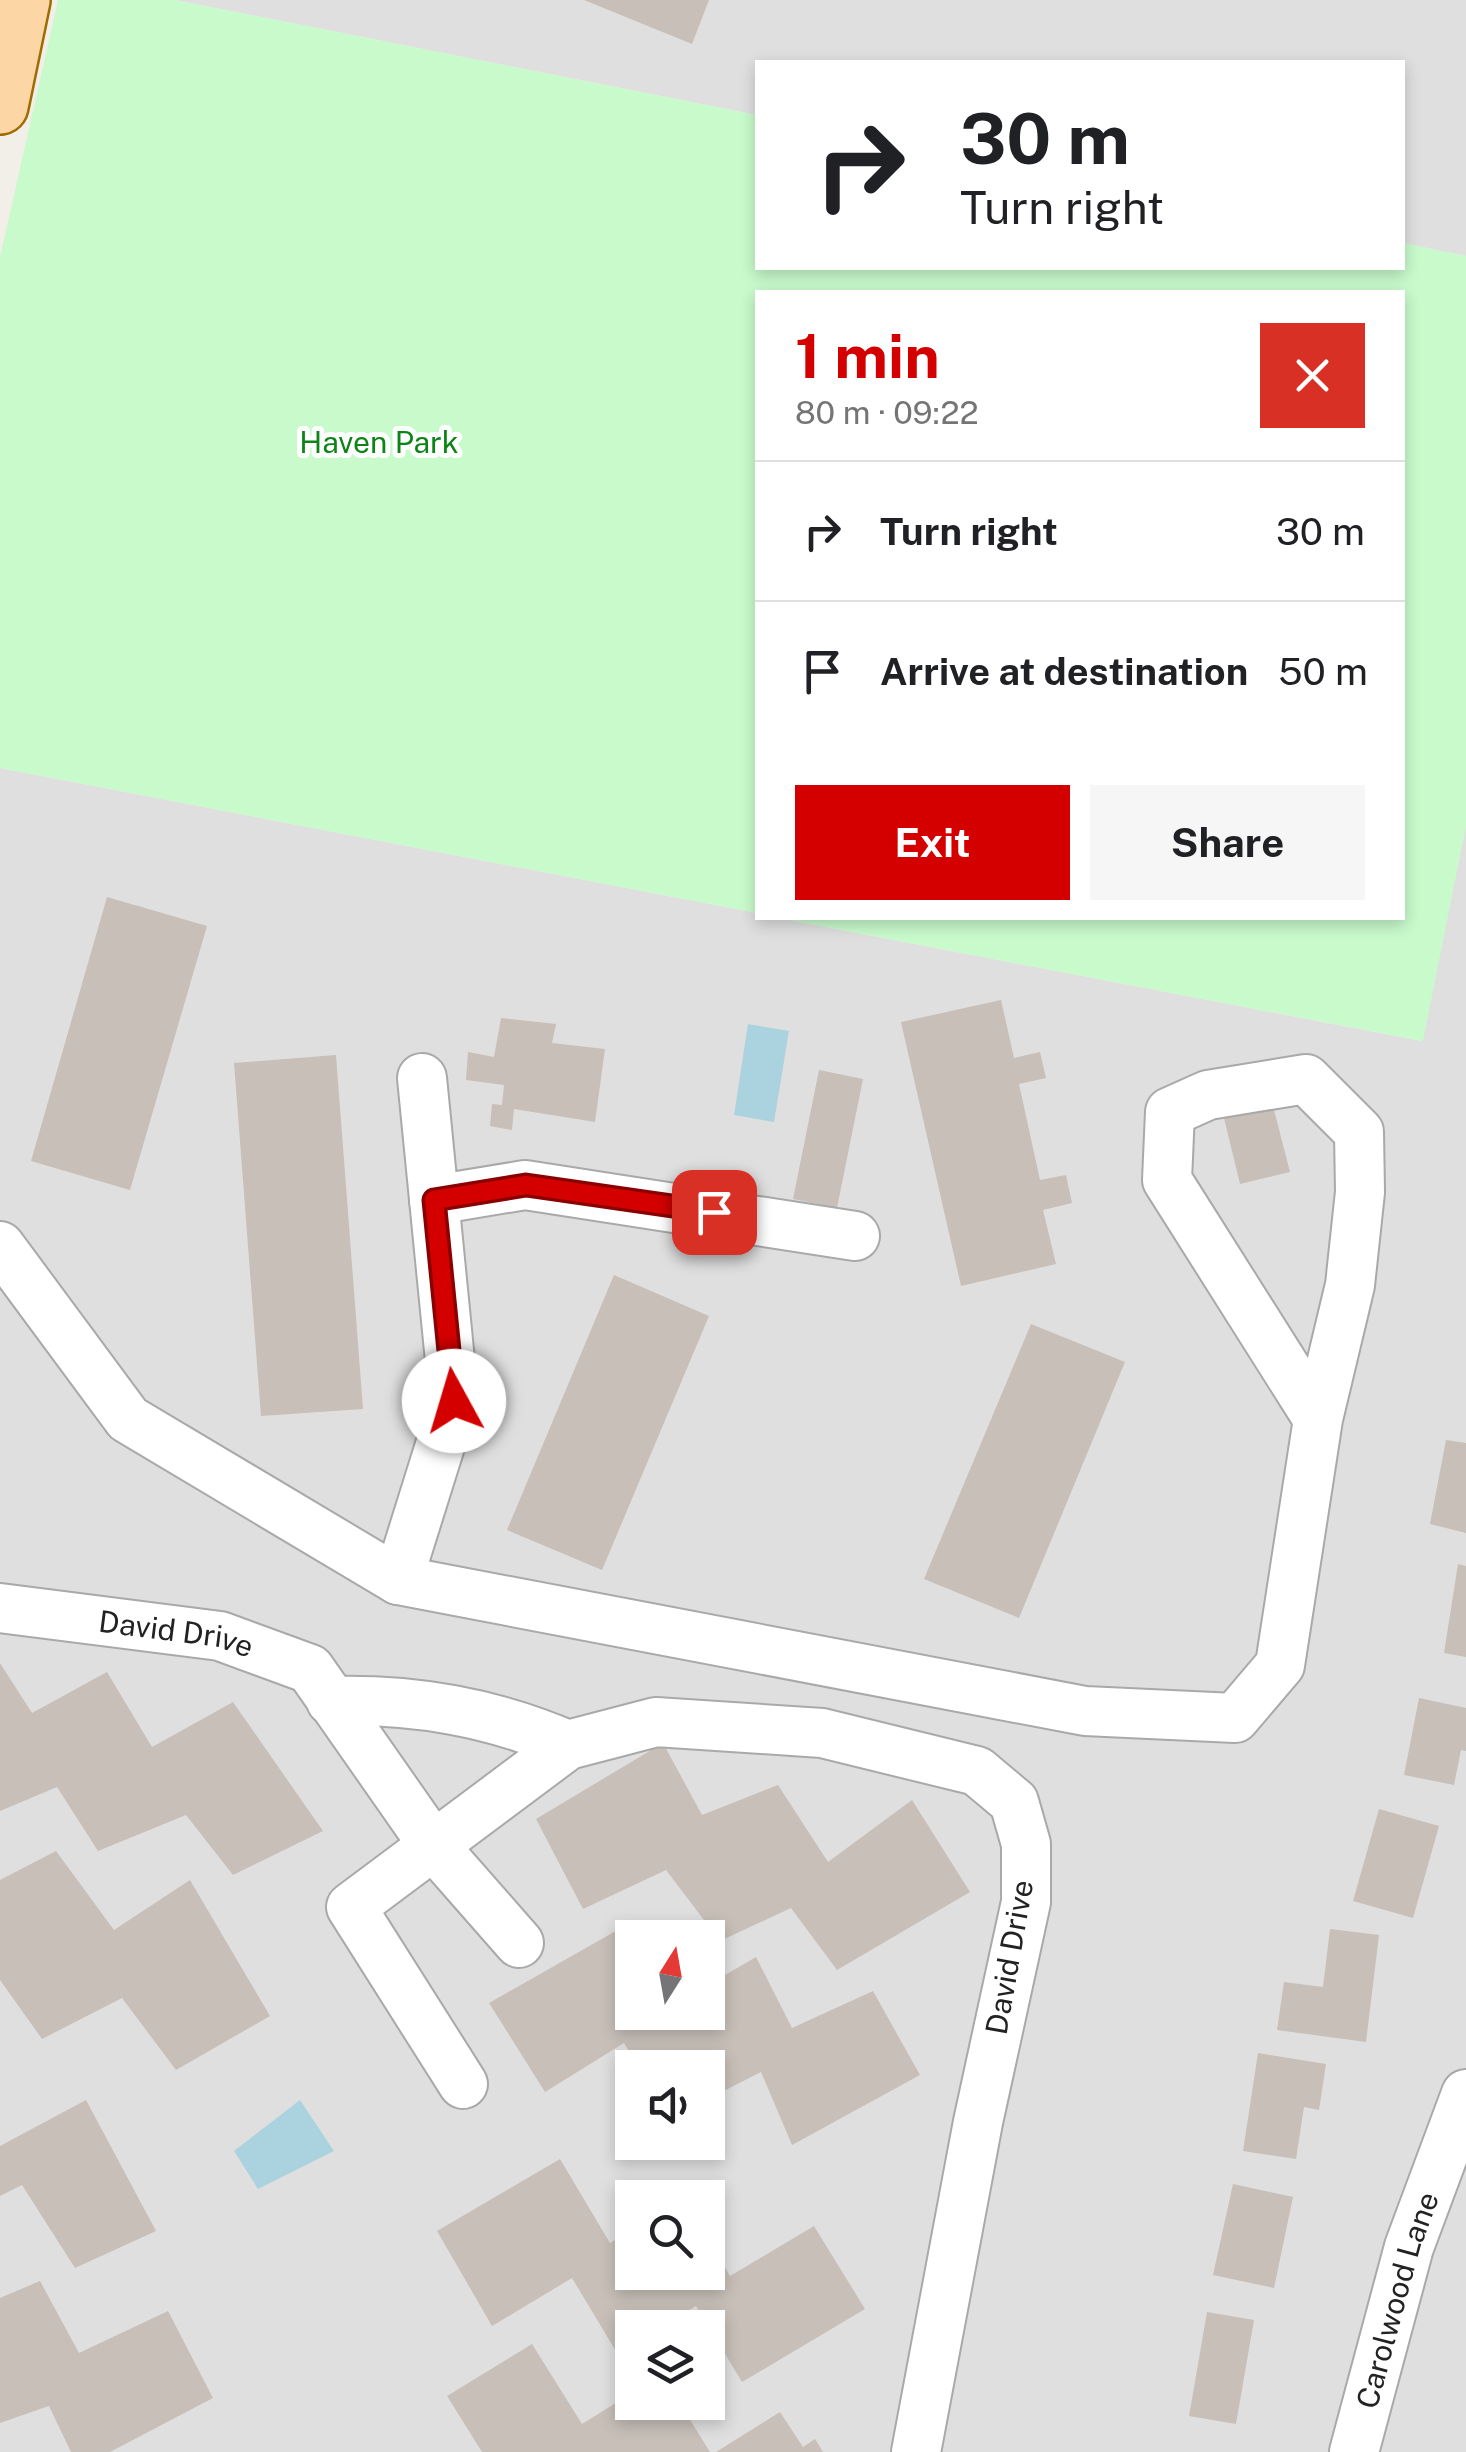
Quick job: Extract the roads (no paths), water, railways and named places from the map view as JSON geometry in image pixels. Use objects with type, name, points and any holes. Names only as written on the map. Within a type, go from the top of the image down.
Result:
[{"type":"main road","points":[[0,106],[22,0]]},
{"type":"street","points":[[398,1580],[454,1401],[422,1078]]},
{"type":"street","points":[[0,1246],[128,1419],[398,1580],[1085,1711],[1235,1718],[1280,1664],[1318,1419],[1350,1285],[1360,1192],[1359,1132],[1306,1079],[1208,1095],[1170,1112],[1167,1180],[1318,1419]]},
{"type":"street","points":[[434,1200],[526,1185],[855,1236]]},
{"type":"street","name":"David Drive","points":[[0,1608],[220,1636],[310,1669],[433,1845],[518,1944]]},
{"type":"street","points":[[332,1701],[393,1699],[466,1711],[520,1725],[568,1745]]},
{"type":"street","name":"David Drive","points":[[433,1845],[568,1745],[656,1722],[822,1733],[976,1771],[1014,1802],[1026,1844],[1026,1902],[978,2122],[916,2452]]},
{"type":"street","points":[[433,1845],[351,1907],[462,2084]]},
{"type":"street","name":"Carolwood Lane","points":[[1354,2452],[1409,2247],[1466,2094]]},
{"type":"water","points":[[748,1024],[789,1031],[774,1122],[734,1115]]},
{"type":"water","points":[[300,2100],[334,2151],[258,2189],[234,2151]]},
{"type":"park label","name":"Haven Park","points":[[379,442]]}]
